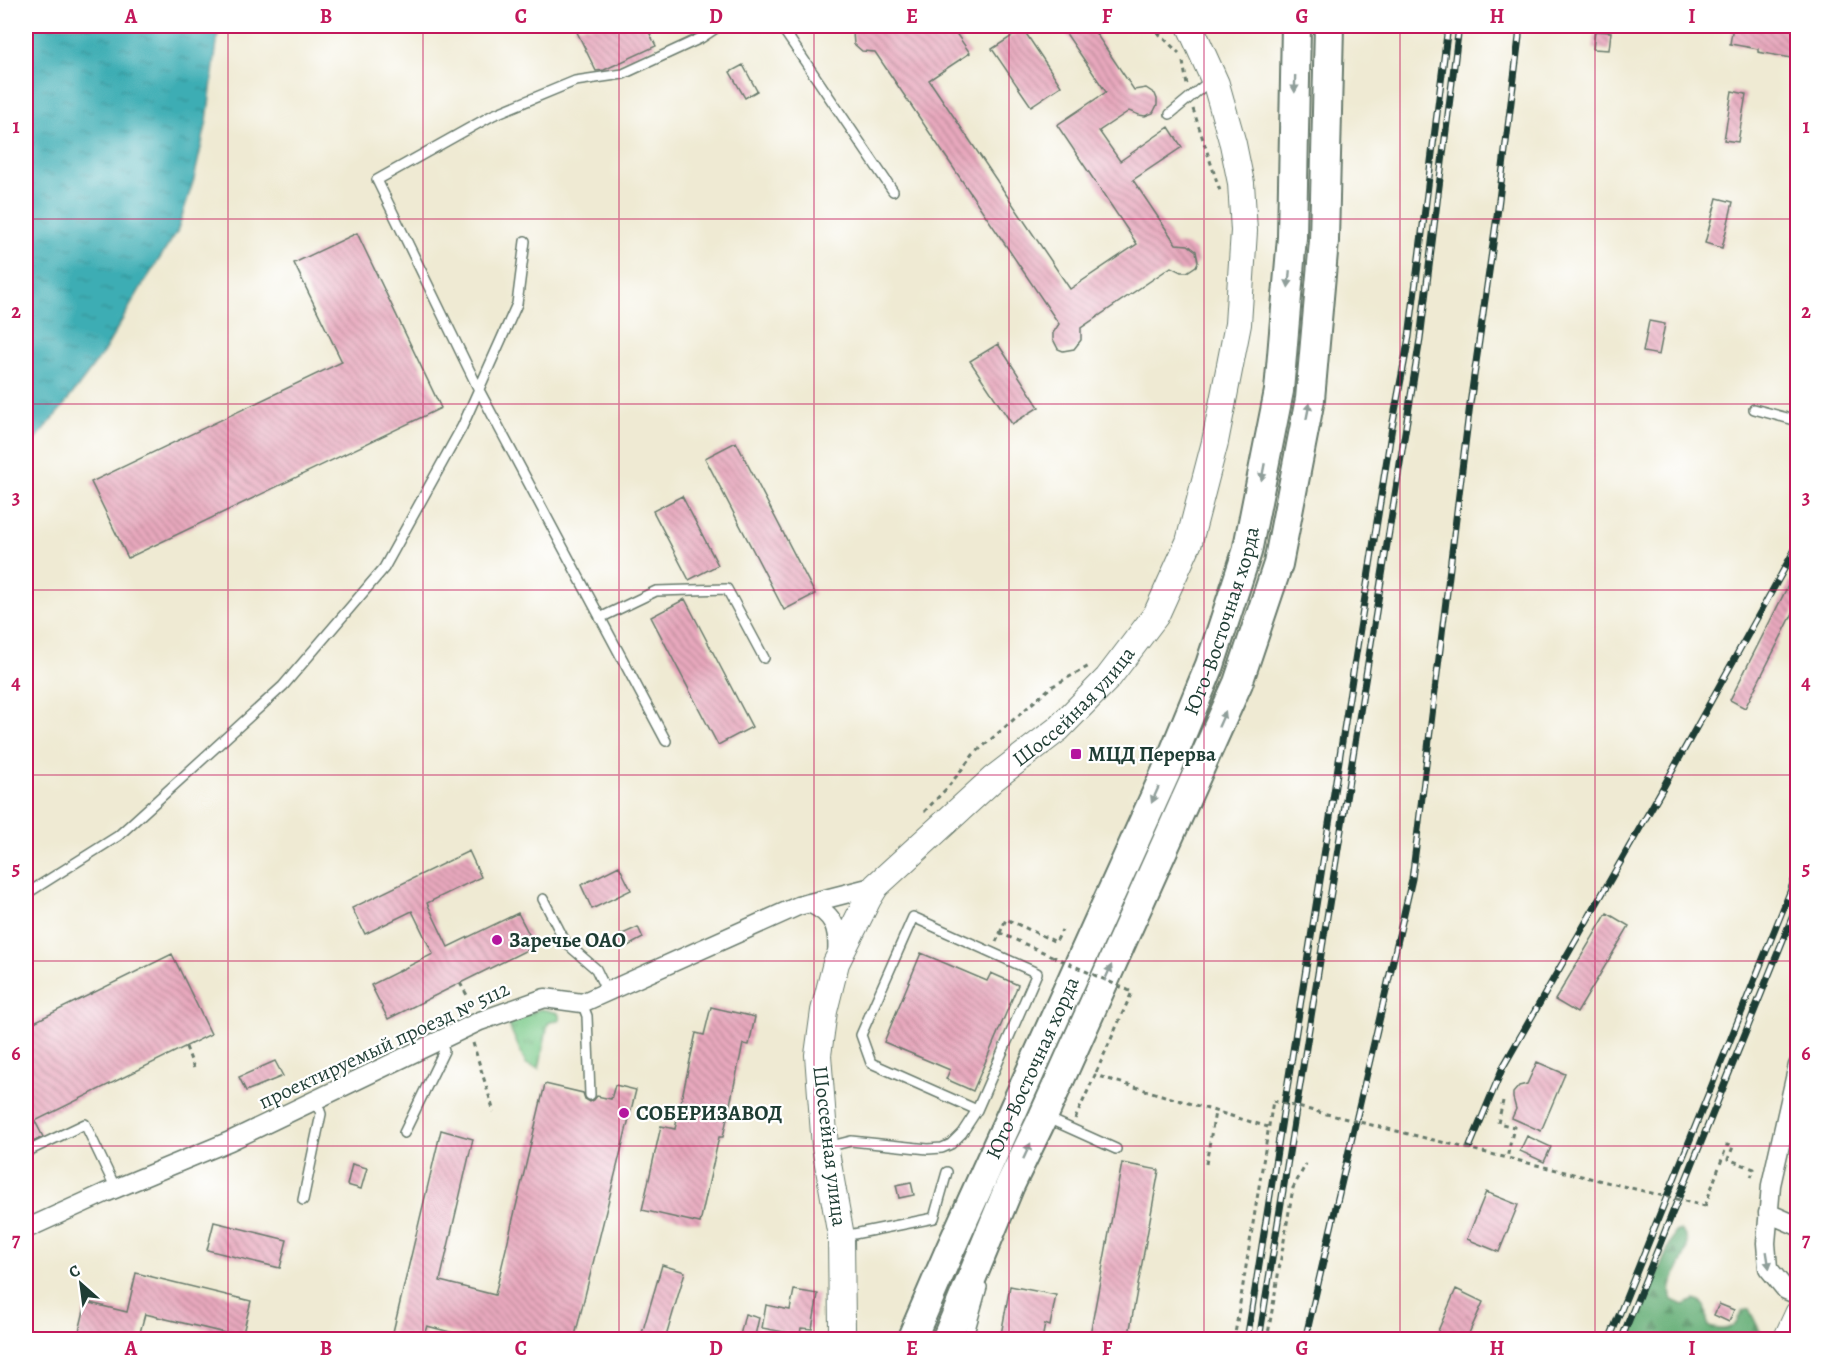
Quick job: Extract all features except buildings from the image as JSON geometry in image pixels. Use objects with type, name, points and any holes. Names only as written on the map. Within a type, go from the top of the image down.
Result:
[{"type":"main road","name":"Шоссейная улица","points":[[840,1340],[842,1329],[841,1236],[825,1147],[818,1055],[824,1011],[836,963],[876,886],[993,779],[1058,729],[1108,678],[1156,615],[1189,542],[1215,442],[1238,324],[1244,231],[1241,183],[1233,144],[1213,78],[1190,26]]},
{"type":"main road","name":"Юго-Восточная хорда","points":[[911,1340],[1166,772],[1210,665],[1247,552],[1279,391],[1292,237],[1296,26]]},
{"type":"main road","name":"Юго-Восточная хорда","points":[[945,1340],[1011,1185],[1238,683],[1278,564],[1310,399],[1324,241],[1329,26]]},
{"type":"main road","points":[[1786,1340],[1797,1314]]},
{"type":"street","points":[[582,1003],[798,906],[876,886]]},
{"type":"street","points":[[809,903],[822,909],[830,916],[834,924],[838,940],[836,963]]},
{"type":"street","name":"проектируемый проезд № 5112","points":[[26,1229],[230,1141],[480,1021],[545,998],[582,1003]]},
{"type":"street","points":[[1797,1065],[1771,1185],[1766,1243],[1768,1268],[1786,1290],[1797,1295]]},
{"type":"street","points":[[1768,1213],[1797,1226]]},
{"type":"lane","points":[[666,741],[479,390],[377,180],[493,115],[575,81],[623,74],[701,38],[719,26]]},
{"type":"lane","points":[[786,26],[785,32],[893,191]]},
{"type":"lane","points":[[1170,114],[1213,78]]},
{"type":"lane","points":[[26,894],[118,836],[283,686],[384,568],[462,427],[517,304],[525,241]]},
{"type":"lane","points":[[1754,409],[1797,421]]},
{"type":"lane","points":[[600,618],[656,591],[727,589],[764,658]]},
{"type":"lane","points":[[543,899],[566,943],[596,969],[607,992]]},
{"type":"lane","points":[[825,1147],[851,1141],[928,1149],[942,1148],[951,1144],[962,1133],[977,1110],[1037,973],[913,917],[861,1035],[871,1063],[977,1110]]},
{"type":"lane","points":[[582,1003],[587,1016],[590,1095]]},
{"type":"lane","points":[[404,1133],[444,1051],[441,1040]]},
{"type":"lane","points":[[303,1200],[321,1114],[316,1100]]},
{"type":"lane","points":[[1043,1117],[1116,1149]]},
{"type":"lane","points":[[26,1152],[85,1124],[116,1189]]},
{"type":"lane","points":[[841,1236],[934,1218],[947,1172]]},
{"type":"lane","points":[[989,1262],[1011,1185]]},
{"type":"lane","points":[[967,1340],[986,1273]]},
{"type":"path","points":[[1151,26],[1182,56],[1189,98],[1222,198]]},
{"type":"path","points":[[916,820],[948,788],[973,755],[1051,687],[1093,664]]},
{"type":"path","points":[[991,952],[1006,919],[1056,942],[1062,930]]},
{"type":"path","points":[[1000,933],[1132,992],[1071,1129]]},
{"type":"path","points":[[460,983],[467,995]]},
{"type":"path","points":[[472,1038],[494,1112]]},
{"type":"path","points":[[186,1047],[195,1071]]},
{"type":"path","points":[[1095,1075],[1268,1128]]},
{"type":"path","points":[[1234,1340],[1273,1101],[1705,1206],[1727,1145],[1733,1147],[1728,1159],[1754,1169],[1751,1177]]},
{"type":"path","points":[[1503,1101],[1498,1123],[1515,1126],[1507,1158]]},
{"type":"path","points":[[1206,1164],[1215,1112]]},
{"type":"path","points":[[1267,1340],[1293,1188],[1306,1164]]},
{"type":"green space","points":[[541,1009],[558,1013],[560,1019],[548,1023],[539,1069],[526,1064],[507,1021]]},
{"type":"green space","points":[[1680,1230],[1686,1238],[1687,1246],[1672,1282],[1670,1291],[1672,1300],[1683,1305],[1695,1300],[1701,1302],[1706,1308],[1709,1327],[1717,1329],[1732,1327],[1740,1314],[1749,1309],[1764,1339],[1631,1339],[1675,1232]]},
{"type":"water","points":[[26,26],[219,26],[207,121],[194,179],[177,232],[140,289],[103,353],[26,451]]},
{"type":"railway","points":[[1247,1340],[1392,427],[1409,337],[1448,26]]},
{"type":"railway","points":[[1259,1340],[1420,339],[1459,26]]},
{"type":"railway","points":[[1305,1340],[1412,879],[1470,404],[1497,216],[1519,26]]},
{"type":"railway","points":[[1470,1146],[1503,1067],[1660,793],[1798,544]]},
{"type":"railway","points":[[1609,1340],[1798,869]]},
{"type":"railway","points":[[1621,1340],[1798,903]]},
{"type":"place","name":"МЦД Перерва","points":[[1076,754]]},
{"type":"place","name":"Заречье ОАО","points":[[497,940]]},
{"type":"place","name":"СОБЕРИЗАВОД","points":[[624,1113]]}]
